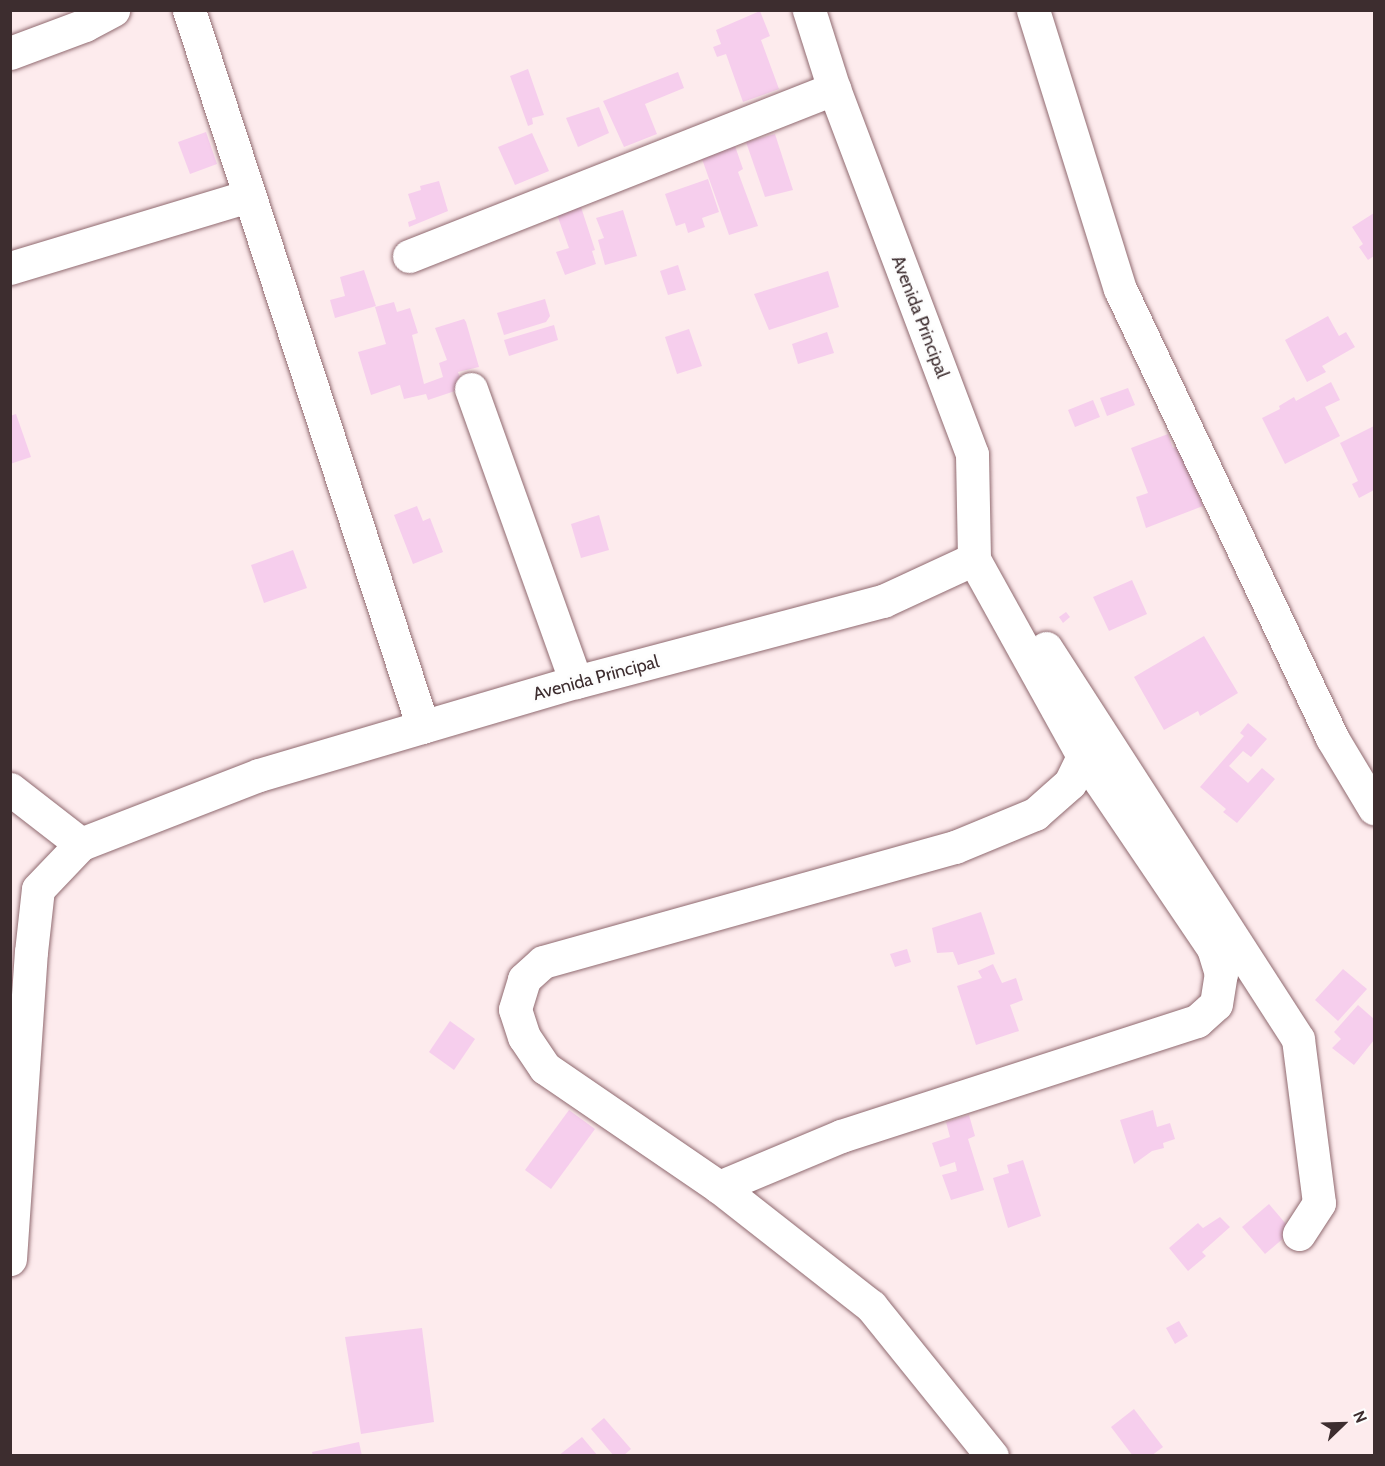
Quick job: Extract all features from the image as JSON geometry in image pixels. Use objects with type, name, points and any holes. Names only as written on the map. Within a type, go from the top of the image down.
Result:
[{"type":"street","points":[[10,53],[85,25],[113,10]]},
{"type":"street","points":[[189,10],[423,727]]},
{"type":"street","name":"Avenida Principal","points":[[10,1259],[21,953],[38,889],[81,844],[258,774],[576,682],[883,601],[974,559],[972,454],[834,89],[809,10]]},
{"type":"street","points":[[1033,10],[1120,289],[1332,738],[1374,808]]},
{"type":"street","points":[[410,256],[834,89]]},
{"type":"street","points":[[10,268],[248,196]]},
{"type":"street","points":[[471,389],[576,682]]},
{"type":"street","points":[[719,1187],[841,1136],[1197,1021],[1216,1004],[1221,974],[1214,948],[1083,756],[974,559]]},
{"type":"street","points":[[974,559],[1008,580],[1037,633],[1299,1039],[1319,1203],[1299,1234]]},
{"type":"street","points":[[992,1455],[871,1306],[719,1187],[545,1068],[524,1037],[515,1009],[524,979],[543,962],[955,847],[1035,814],[1070,783],[1083,756]]},
{"type":"street","points":[[10,789],[81,844]]},
{"type":"building","points":[[760,11],[770,36],[761,40],[779,89],[743,102],[726,54],[717,57],[713,47],[721,44],[716,30]]},
{"type":"building","points":[[528,69],[544,115],[532,118],[533,124],[528,126],[510,76]]},
{"type":"building","points":[[678,72],[684,88],[645,104],[657,134],[624,147],[603,101]]},
{"type":"building","points":[[599,107],[609,133],[578,147],[566,118]]},
{"type":"building","points":[[206,132],[217,164],[190,174],[178,142]]},
{"type":"building","points":[[532,133],[549,171],[515,185],[498,147]]},
{"type":"building","points":[[775,134],[793,190],[765,197],[746,142]]},
{"type":"building","points":[[735,146],[743,169],[738,172],[758,226],[729,235],[702,159]]},
{"type":"building","points":[[708,179],[719,212],[702,218],[705,227],[688,233],[685,223],[676,226],[665,194]]},
{"type":"building","points":[[439,181],[448,211],[409,227],[408,222],[416,219],[408,194],[421,190],[420,186]]},
{"type":"building","points":[[580,204],[595,250],[592,251],[596,264],[565,275],[556,252],[569,248],[556,212]]},
{"type":"building","points":[[623,210],[637,256],[605,265],[598,240],[604,238],[596,218]]},
{"type":"building","points":[[1374,213],[1374,256],[1368,260],[1359,247],[1363,244],[1352,227]]},
{"type":"building","points":[[678,265],[686,290],[668,295],[660,271]]},
{"type":"building","points":[[364,270],[376,306],[335,318],[330,300],[345,296],[340,277]]},
{"type":"building","points":[[828,271],[839,307],[769,330],[754,294]]},
{"type":"building","points":[[545,299],[550,316],[546,322],[504,335],[497,313]]},
{"type":"building","points":[[394,302],[397,312],[410,308],[418,333],[412,335],[424,384],[443,377],[439,363],[447,360],[435,328],[464,319],[479,367],[458,372],[464,388],[428,400],[426,394],[404,399],[400,385],[371,395],[358,352],[386,344],[375,307]]},
{"type":"building","points":[[1328,316],[1339,336],[1346,332],[1355,347],[1322,366],[1326,372],[1307,382],[1285,340]]},
{"type":"building","points":[[554,325],[558,340],[509,356],[504,340]]},
{"type":"building","points":[[689,329],[702,366],[677,374],[665,337]]},
{"type":"building","points":[[827,332],[834,353],[798,364],[792,344]]},
{"type":"building","points":[[1331,382],[1340,400],[1325,407],[1340,436],[1285,464],[1262,418],[1280,409],[1279,406],[1294,397],[1296,401]]},
{"type":"building","points":[[1128,388],[1135,405],[1107,416],[1100,398]]},
{"type":"building","points":[[1093,400],[1100,417],[1075,427],[1068,410]]},
{"type":"building","points":[[16,414],[31,457],[10,464],[10,416]]},
{"type":"building","points":[[1374,426],[1374,490],[1359,498],[1352,484],[1358,481],[1340,443]]},
{"type":"building","points":[[1168,434],[1173,448],[1180,445],[1203,506],[1146,528],[1136,497],[1148,493],[1131,448]]},
{"type":"building","points":[[417,506],[423,521],[430,518],[443,552],[413,564],[394,515]]},
{"type":"building","points":[[599,515],[609,550],[581,558],[571,524]]},
{"type":"building","points":[[293,550],[307,588],[264,603],[251,565]]},
{"type":"building","points":[[1132,580],[1147,614],[1109,631],[1093,597]]},
{"type":"building","points":[[1066,612],[1070,617],[1063,623],[1059,617]]},
{"type":"building","points":[[1204,636],[1238,693],[1200,716],[1198,711],[1164,730],[1134,677]]},
{"type":"building","points":[[1248,723],[1267,739],[1251,757],[1243,751],[1229,766],[1248,783],[1262,768],[1275,779],[1237,823],[1223,812],[1226,809],[1200,787],[1244,736],[1240,733]]},
{"type":"building","points":[[981,912],[995,954],[958,965],[953,952],[937,953],[932,928]]},
{"type":"building","points":[[907,949],[911,962],[895,967],[890,954]]},
{"type":"building","points":[[993,964],[1002,983],[1016,978],[1023,1000],[1010,1005],[1019,1031],[976,1045],[957,986],[982,978],[978,971]]},
{"type":"building","points":[[1343,969],[1367,989],[1338,1021],[1315,1000]]},
{"type":"building","points":[[1358,1005],[1374,1019],[1374,1040],[1354,1065],[1332,1048],[1341,1039],[1334,1032]]},
{"type":"building","points":[[450,1021],[475,1039],[454,1070],[429,1052]]},
{"type":"building","points":[[569,1110],[595,1129],[551,1189],[525,1170]]},
{"type":"building","points":[[1153,1110],[1157,1127],[1170,1123],[1175,1139],[1163,1143],[1164,1148],[1152,1151],[1134,1164],[1120,1120]]},
{"type":"building","points":[[969,1115],[975,1136],[968,1139],[984,1190],[951,1200],[942,1175],[957,1171],[955,1162],[940,1167],[932,1143],[950,1137],[946,1122]]},
{"type":"building","points":[[1023,1160],[1041,1216],[1008,1228],[993,1178],[1009,1173],[1007,1165]]},
{"type":"building","points":[[1269,1204],[1292,1231],[1265,1254],[1242,1227]]},
{"type":"building","points":[[1220,1217],[1230,1227],[1202,1252],[1206,1256],[1188,1271],[1169,1248],[1198,1223],[1203,1228]]},
{"type":"building","points":[[1179,1321],[1188,1336],[1175,1344],[1166,1328]]},
{"type":"building","points":[[422,1328],[434,1422],[361,1434],[345,1337]]},
{"type":"building","points":[[1134,1409],[1163,1447],[1151,1456],[1133,1456],[1111,1427]]},
{"type":"building","points":[[604,1418],[631,1449],[623,1456],[614,1456],[591,1429]]},
{"type":"building","points":[[582,1437],[598,1456],[558,1456]]},
{"type":"building","points":[[359,1442],[362,1456],[313,1456],[312,1452]]}]
